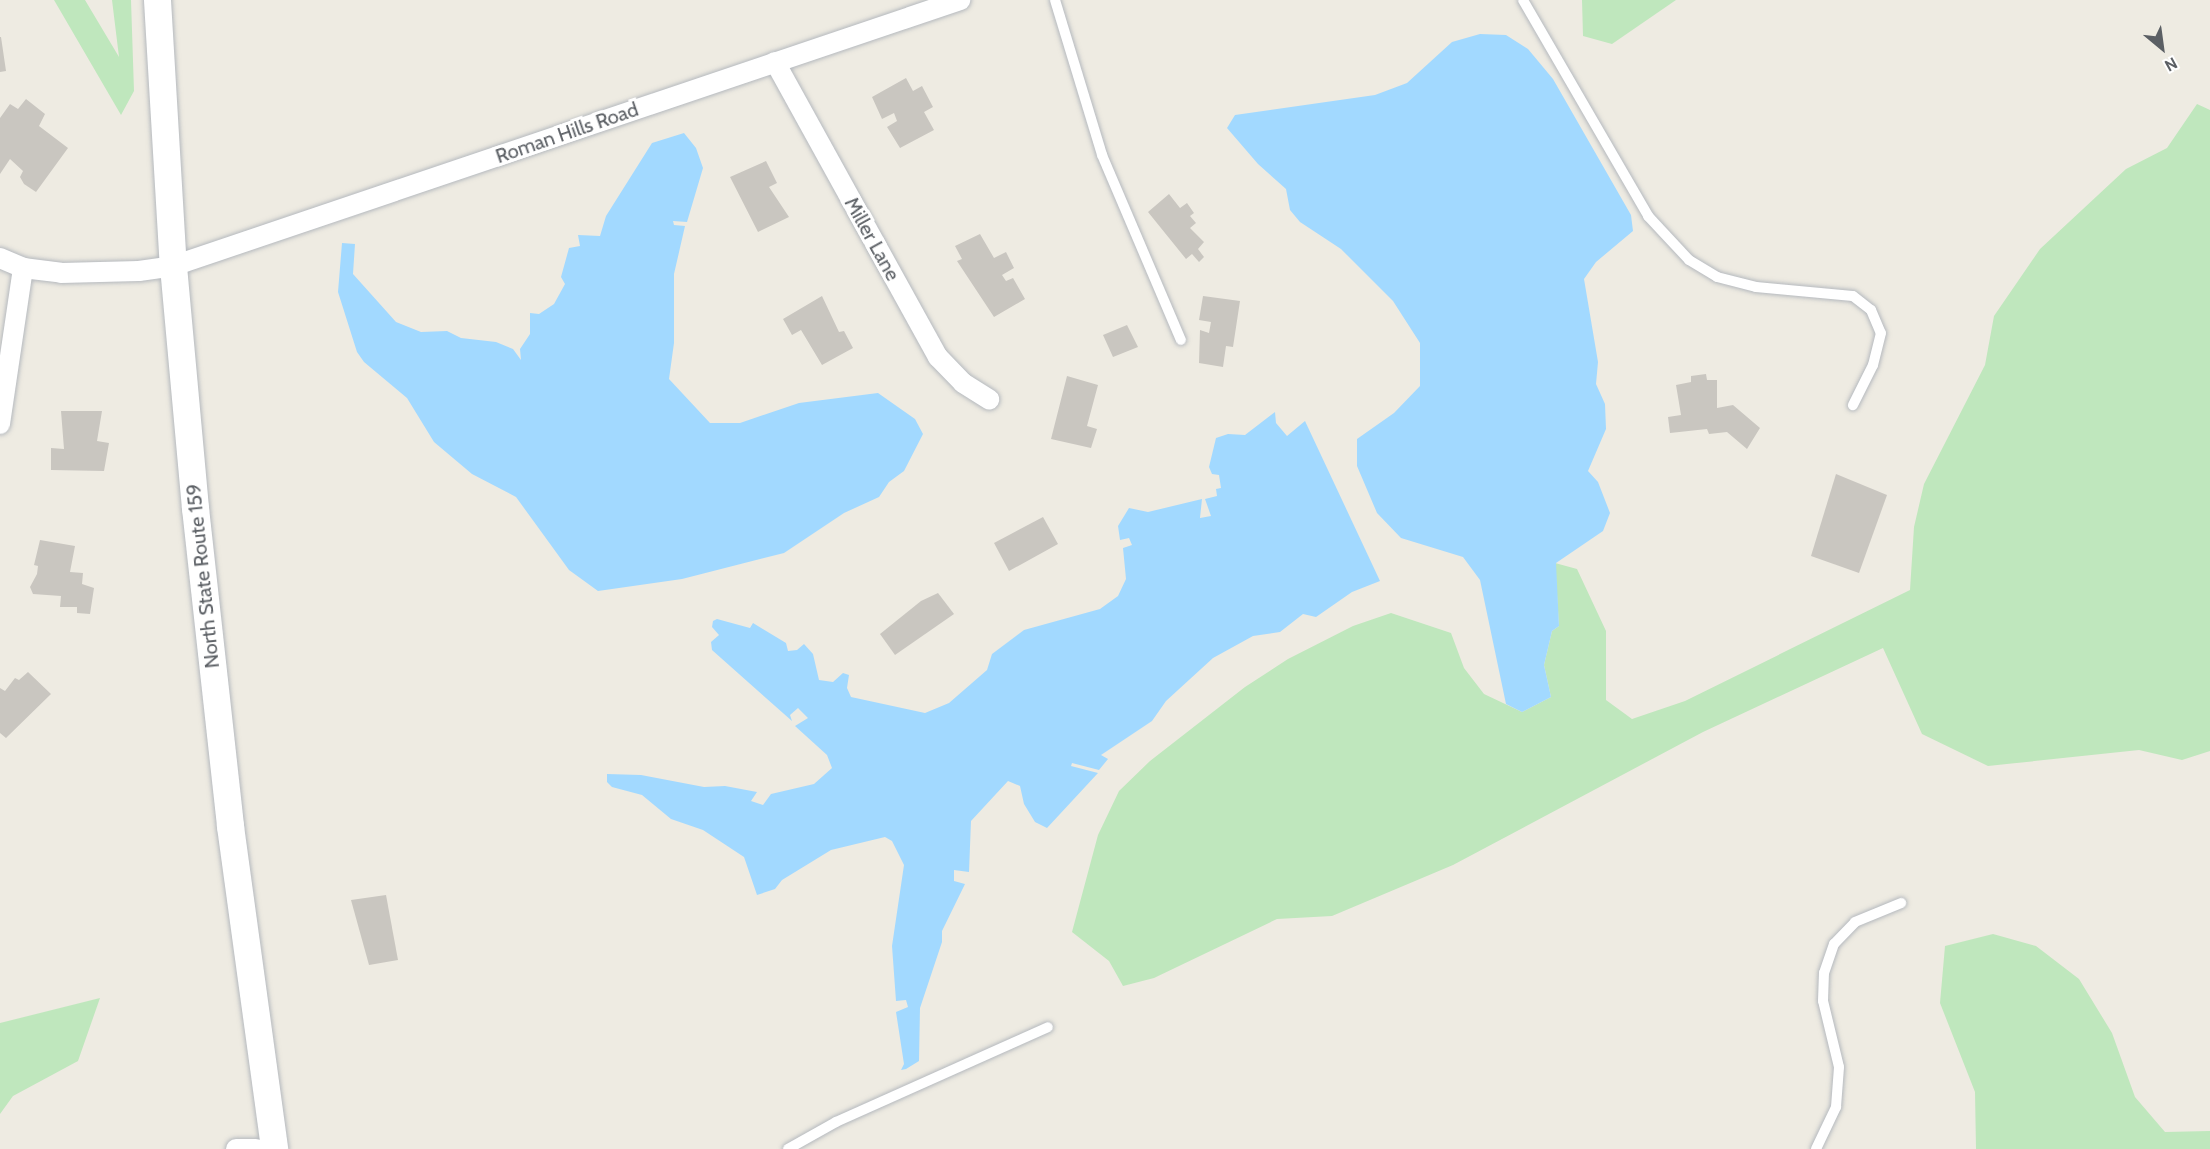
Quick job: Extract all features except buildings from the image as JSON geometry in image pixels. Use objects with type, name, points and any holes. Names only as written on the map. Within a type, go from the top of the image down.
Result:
[{"type":"main road","name":"North State Route 159","points":[[157,0],[173,266],[230,826],[274,1149]]},
{"type":"street","name":"Roman Hills Road","points":[[0,258],[23,268],[94,274],[173,266],[960,0]]},
{"type":"street","name":"Miller Lane","points":[[775,62],[938,357],[963,383],[989,399]]},
{"type":"street","points":[[0,424],[23,268]]},
{"type":"street","points":[[236,1149],[256,1149]]},
{"type":"lane","points":[[1055,0],[1102,155],[1181,340]]},
{"type":"lane","points":[[1523,0],[1648,216],[1689,260],[1717,277],[1756,287],[1853,296],[1871,310],[1881,333],[1873,365],[1852,405]]},
{"type":"lane","points":[[1816,1149],[1836,1107],[1839,1067],[1823,1001],[1824,973],[1834,944],[1855,922],[1900,903]]},
{"type":"lane","points":[[788,1149],[836,1122],[1048,1027]]},
{"type":"green space","points":[[54,0],[85,0],[119,57],[112,0],[131,0],[134,91],[121,115]]},
{"type":"green space","points":[[1582,0],[1676,0],[1612,44],[1583,36]]},
{"type":"green space","points":[[2197,104],[2210,110],[2210,751],[2182,760],[2139,750],[1988,766],[1922,734],[1883,648],[1703,732],[1453,865],[1332,916],[1277,919],[1154,978],[1123,986],[1109,961],[1072,932],[1098,835],[1119,791],[1150,761],[1245,687],[1288,659],[1353,626],[1391,613],[1451,633],[1464,668],[1484,694],[1522,712],[1551,697],[1544,665],[1552,631],[1559,626],[1555,563],[1577,569],[1606,631],[1606,700],[1632,719],[1685,701],[1910,590],[1914,527],[1924,484],[1985,365],[1994,316],[2040,249],[2126,169],[2167,148]]},
{"type":"green space","points":[[1993,934],[2036,946],[2079,979],[2112,1033],[2135,1097],[2165,1132],[2210,1131],[2210,1149],[1976,1149],[1975,1092],[1940,1003],[1945,946]]},
{"type":"green space","points":[[100,998],[78,1061],[13,1096],[0,1114],[0,1023]]},
{"type":"water","points":[[1480,34],[1506,35],[1528,49],[1553,79],[1631,215],[1633,231],[1596,262],[1584,279],[1598,362],[1596,384],[1605,404],[1606,429],[1588,471],[1598,482],[1610,513],[1603,531],[1556,563],[1559,626],[1552,631],[1544,665],[1551,697],[1522,712],[1506,704],[1480,580],[1463,557],[1401,538],[1377,513],[1357,466],[1357,439],[1394,413],[1420,386],[1420,343],[1393,301],[1341,249],[1300,222],[1290,210],[1286,189],[1258,164],[1227,128],[1235,115],[1375,95],[1407,83],[1452,42]]},
{"type":"water","points":[[684,133],[696,148],[703,168],[687,222],[673,221],[674,225],[685,226],[674,274],[674,343],[669,379],[710,423],[740,423],[799,403],[878,393],[915,419],[923,434],[904,471],[889,482],[879,497],[844,513],[784,553],[682,579],[598,591],[569,570],[516,497],[472,474],[434,442],[407,398],[364,362],[357,352],[338,292],[342,243],[355,244],[353,274],[396,322],[421,332],[447,331],[461,338],[496,342],[513,349],[521,360],[520,349],[530,334],[530,313],[539,314],[554,304],[565,284],[561,277],[569,248],[580,246],[578,235],[600,236],[606,216],[652,143]]},
{"type":"water","points":[[1275,412],[1276,423],[1287,436],[1305,421],[1380,581],[1352,592],[1316,617],[1303,614],[1280,632],[1253,636],[1213,658],[1166,701],[1152,721],[1101,755],[1108,759],[1099,770],[1072,763],[1071,766],[1098,773],[1047,828],[1035,822],[1024,804],[1020,786],[1008,781],[971,821],[969,872],[954,870],[954,881],[965,884],[942,931],[942,942],[920,1008],[919,1061],[906,1069],[901,1070],[904,1064],[896,1012],[908,1007],[906,1000],[896,1001],[892,946],[904,865],[892,841],[885,837],[831,850],[782,880],[775,889],[757,895],[744,857],[703,830],[671,819],[642,795],[612,787],[607,782],[607,774],[641,775],[704,787],[725,786],[757,792],[751,801],[763,805],[771,794],[814,784],[832,768],[827,755],[795,726],[808,718],[798,708],[790,715],[792,721],[712,650],[711,642],[719,635],[712,627],[713,621],[717,619],[750,628],[753,623],[786,643],[788,651],[797,650],[804,644],[813,654],[819,680],[833,682],[843,673],[849,675],[847,688],[851,697],[925,713],[949,703],[987,670],[992,654],[1024,630],[1100,609],[1118,596],[1126,579],[1123,548],[1132,545],[1129,538],[1120,540],[1118,526],[1129,508],[1148,512],[1202,499],[1200,518],[1211,516],[1205,499],[1217,496],[1216,489],[1221,488],[1219,475],[1212,474],[1209,467],[1216,438],[1228,434],[1245,435]]}]
